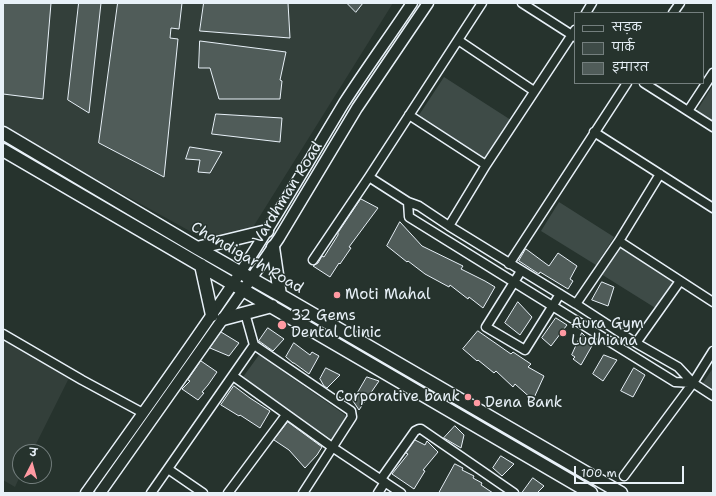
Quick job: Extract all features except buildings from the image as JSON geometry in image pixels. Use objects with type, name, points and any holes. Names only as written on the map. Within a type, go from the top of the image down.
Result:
[{"type":"main road","name":"Chandigarh Road","points":[[3,133],[197,248],[621,493]]},
{"type":"main road","name":"Chandigarh Road","points":[[3,150],[591,493]]},
{"type":"main road","points":[[197,248],[267,231]]},
{"type":"main road","points":[[272,247],[280,295]]},
{"type":"main road","points":[[201,265],[212,315]]},
{"type":"main road","points":[[223,319],[272,306]]},
{"type":"street","name":"Vardhman Road","points":[[86,493],[233,284],[349,96],[412,3]]},
{"type":"street","name":"Vardhman Road","points":[[100,493],[244,290],[357,108],[428,3]]},
{"type":"street","points":[[313,260],[482,3]]},
{"type":"street","points":[[449,226],[534,91],[574,34],[522,3]]},
{"type":"street","points":[[587,12],[592,3]]},
{"type":"street","points":[[674,12],[680,3]]},
{"type":"street","points":[[458,40],[534,91]]},
{"type":"street","points":[[688,111],[713,73]]},
{"type":"street","points":[[509,264],[625,84]]},
{"type":"street","points":[[646,84],[713,127]]},
{"type":"street","points":[[409,115],[486,165]]},
{"type":"street","points":[[594,132],[713,208]]},
{"type":"street","points":[[576,304],[619,241],[660,174]]},
{"type":"street","points":[[369,177],[408,202],[419,206],[509,264],[678,368],[693,383],[713,396]]},
{"type":"street","points":[[408,202],[409,218],[675,382],[693,383]]},
{"type":"street","points":[[619,241],[713,302]]},
{"type":"street","points":[[521,271],[486,327],[525,350],[560,294]]},
{"type":"street","points":[[636,343],[680,281]]},
{"type":"street","points":[[245,313],[254,345],[351,412],[352,417],[303,493]]},
{"type":"street","points":[[3,334],[82,380],[143,413]]},
{"type":"street","points":[[151,493],[254,345]]},
{"type":"street","points":[[624,476],[693,383],[713,351]]},
{"type":"street","points":[[233,376],[332,448],[401,493]]},
{"type":"street","points":[[228,493],[286,415]]},
{"type":"street","points":[[378,493],[383,480],[415,430],[419,429],[514,493]]},
{"type":"street","points":[[168,468],[203,493]]},
{"type":"shaded area","points":[[3,3],[393,3],[235,256],[3,128]]},
{"type":"shaded area","points":[[3,337],[71,374],[36,444],[12,444],[12,484],[16,484],[15,487],[3,480]]},
{"type":"green space","points":[[444,77],[514,122],[489,161],[419,115]]},
{"type":"green space","points":[[713,85],[713,123],[696,112]]},
{"type":"green space","points":[[559,202],[614,237],[596,265],[541,231]]},
{"type":"green space","points":[[619,246],[675,280],[657,309],[601,274]]},
{"type":"green space","points":[[259,355],[351,419],[335,442],[243,377]]},
{"type":"green space","points":[[713,368],[713,389],[703,383]]},
{"type":"place","name":"Moti Mahal","points":[[337,295]]},
{"type":"place","name":"32 Gems Dental Clinic","points":[[282,325]]},
{"type":"place","name":"Aura Gym Ludhiana","points":[[563,333]]},
{"type":"place","name":"Corporative bank","points":[[468,397]]},
{"type":"place","name":"Dena Bank","points":[[477,403]]}]
